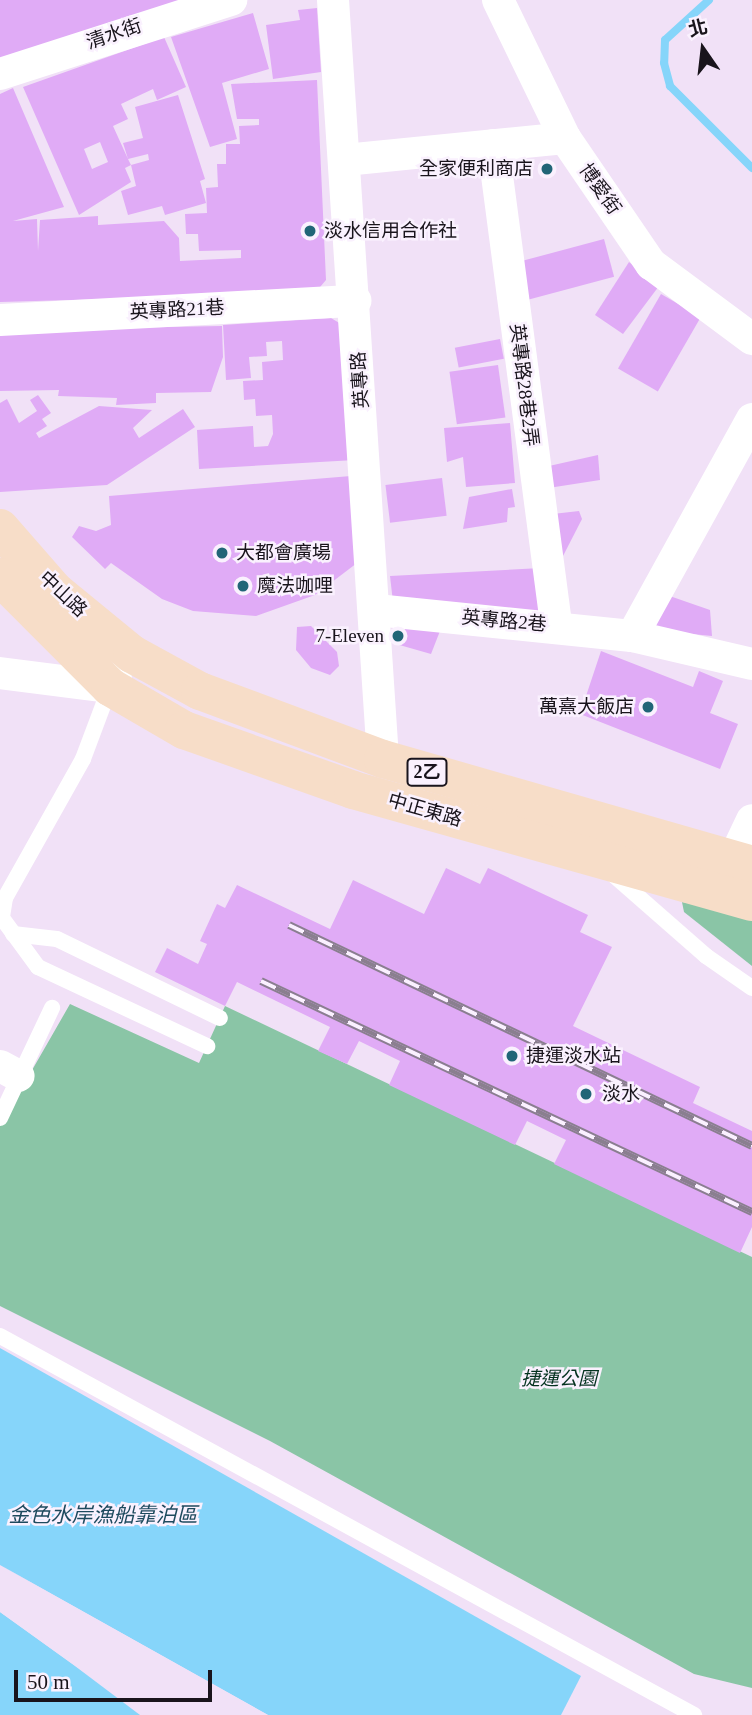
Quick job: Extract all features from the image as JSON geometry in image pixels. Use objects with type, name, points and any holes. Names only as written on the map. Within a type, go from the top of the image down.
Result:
[{"type":"main road","name":"中山路","points":[[0,528],[55,591],[132,654]]},
{"type":"main road","name":"中山路","points":[[0,577],[110,687]]},
{"type":"main road","name":"中正東路","points":[[132,654],[200,691],[383,759],[743,862]]},
{"type":"main road","name":"中正東路","points":[[110,687],[184,730],[292,768],[752,902]]},
{"type":"street","name":"清水街","points":[[0,74],[230,0]]},
{"type":"street","name":"英專路","points":[[333,0],[376,610],[383,759]]},
{"type":"street","name":"博愛街","points":[[498,0],[565,138],[652,264],[752,339]]},
{"type":"street","points":[[345,160],[565,138]]},
{"type":"street","name":"英專路28巷2弄","points":[[493,145],[556,625]]},
{"type":"street","name":"英專路21巷","points":[[0,320],[355,301]]},
{"type":"street","points":[[632,636],[752,419]]},
{"type":"street","name":"英專路2巷","points":[[376,610],[556,625],[632,636],[752,664]]},
{"type":"street","points":[[0,673],[110,687],[132,654]]},
{"type":"street","points":[[743,862],[752,820]]},
{"type":"lane","points":[[110,687],[83,759],[5,898],[2,918],[38,967],[207,1046]]},
{"type":"lane","points":[[601,860],[618,883],[752,988]]},
{"type":"lane","points":[[13,934],[57,939],[220,1018]]},
{"type":"lane","points":[[0,1118],[9,1071],[52,1008]]},
{"type":"lane","points":[[0,1336],[694,1715]]},
{"type":"green space","points":[[682,902],[752,912],[752,966],[684,912]]},
{"type":"green space","name":"捷運公園","points":[[70,1004],[199,1063],[225,1006],[752,1257],[752,1688],[694,1674],[270,1441],[0,1306],[0,1126]]},
{"type":"water","name":"金色水岸漁船靠泊區","points":[[0,1348],[581,1676],[561,1715],[268,1715],[0,1565]]},
{"type":"water","points":[[0,1612],[75,1666],[140,1715],[0,1715]]},
{"type":"pier","points":[[0,1565],[268,1715],[261,1715]]},
{"type":"pier","points":[[2,1609],[77,1663],[144,1715],[0,1612]]},
{"type":"building","points":[[0,0],[189,0],[0,63]]},
{"type":"building","points":[[317,8],[321,72],[273,79],[266,25],[300,20],[298,10]]},
{"type":"building","points":[[253,13],[269,69],[222,83],[237,139],[210,147],[171,37]]},
{"type":"building","points":[[164,37],[186,87],[157,100],[153,89],[121,104],[128,119],[113,126],[131,165],[125,168],[131,182],[79,215],[23,87]],"holes":[[[100,142],[108,162],[92,169],[84,149]]]},
{"type":"building","points":[[317,80],[326,280],[315,293],[0,302],[0,94],[13,88],[64,207],[13,221],[37,219],[38,251],[40,220],[98,216],[98,225],[164,221],[179,238],[180,261],[241,258],[241,250],[199,251],[198,234],[186,234],[185,214],[207,213],[206,188],[218,187],[217,164],[226,164],[226,144],[240,144],[239,126],[259,125],[259,119],[237,119],[231,84]]},
{"type":"building","points":[[178,95],[205,179],[200,181],[206,203],[165,215],[162,206],[128,215],[121,191],[136,186],[131,165],[149,160],[148,154],[128,159],[123,143],[143,138],[135,107]]},
{"type":"building","points":[[604,239],[614,277],[524,301],[514,263]]},
{"type":"building","points":[[629,262],[659,286],[623,334],[595,315]]},
{"type":"building","points":[[661,294],[701,317],[658,391],[618,368]]},
{"type":"building","points":[[331,318],[341,324],[355,460],[199,469],[197,430],[253,426],[254,447],[268,446],[273,434],[272,415],[256,416],[255,399],[244,400],[243,381],[263,380],[262,362],[283,360],[282,341],[266,342],[267,356],[249,357],[251,378],[226,380],[223,325]]},
{"type":"building","points":[[222,326],[223,357],[211,392],[156,393],[156,403],[116,405],[117,398],[58,396],[59,390],[0,391],[0,330]]},
{"type":"building","points":[[500,339],[504,359],[459,367],[455,348]]},
{"type":"building","points":[[498,365],[505,417],[457,424],[449,372]]},
{"type":"building","points":[[38,395],[51,413],[42,419],[47,426],[36,433],[39,438],[99,406],[152,410],[133,428],[139,438],[183,409],[195,427],[107,485],[0,492],[0,403],[7,399],[19,423],[37,411],[30,400]]},
{"type":"building","points":[[510,423],[515,483],[466,487],[463,457],[447,462],[444,428]]},
{"type":"building","points":[[598,455],[600,480],[542,489],[540,468]]},
{"type":"building","name":"大都會廣場","points":[[351,476],[357,563],[315,595],[256,616],[193,611],[162,599],[111,563],[105,569],[72,537],[79,526],[96,531],[111,525],[109,496]]},
{"type":"building","points":[[442,478],[447,516],[390,523],[385,485]]},
{"type":"building","points":[[512,489],[515,507],[508,508],[507,522],[463,529],[469,497]]},
{"type":"building","points":[[579,511],[582,519],[563,556],[544,515]]},
{"type":"building","points":[[541,568],[544,614],[393,602],[390,576]]},
{"type":"building","points":[[661,593],[710,610],[712,636],[641,629]]},
{"type":"building","points":[[394,622],[440,631],[431,654],[396,644]]},
{"type":"building","points":[[311,626],[337,652],[339,666],[330,675],[311,668],[296,650],[297,627]]},
{"type":"building","name":"萬熹大飯店","points":[[601,651],[693,687],[699,671],[723,681],[710,713],[738,724],[720,769],[580,714]]},
{"type":"building","name":"捷運淡水站","points":[[446,868],[480,884],[488,868],[588,915],[580,932],[612,947],[573,1026],[700,1087],[693,1103],[752,1131],[752,1227],[740,1253],[554,1164],[566,1140],[527,1121],[515,1145],[389,1085],[400,1061],[359,1041],[347,1064],[318,1051],[330,1027],[237,982],[225,1006],[155,972],[167,948],[198,964],[207,944],[200,941],[217,904],[225,908],[237,885],[330,929],[353,880],[424,914]]},
{"type":"waterway","points":[[709,0],[665,40],[664,63],[670,86],[752,168]]},
{"type":"railway","points":[[289,925],[752,1146]]},
{"type":"railway","points":[[261,981],[752,1212]]},
{"type":"place","name":"全家便利商店","points":[[547,169]]},
{"type":"place","name":"淡水信用合作社","points":[[310,231]]},
{"type":"place","name":"大都會廣場","points":[[222,553]]},
{"type":"place","name":"魔法咖哩","points":[[243,586]]},
{"type":"place","name":"7-Eleven","points":[[398,636]]},
{"type":"place","name":"萬熹大飯店","points":[[648,707]]},
{"type":"place","name":"捷運淡水站","points":[[512,1056]]},
{"type":"place","name":"淡水","points":[[586,1094]]}]
